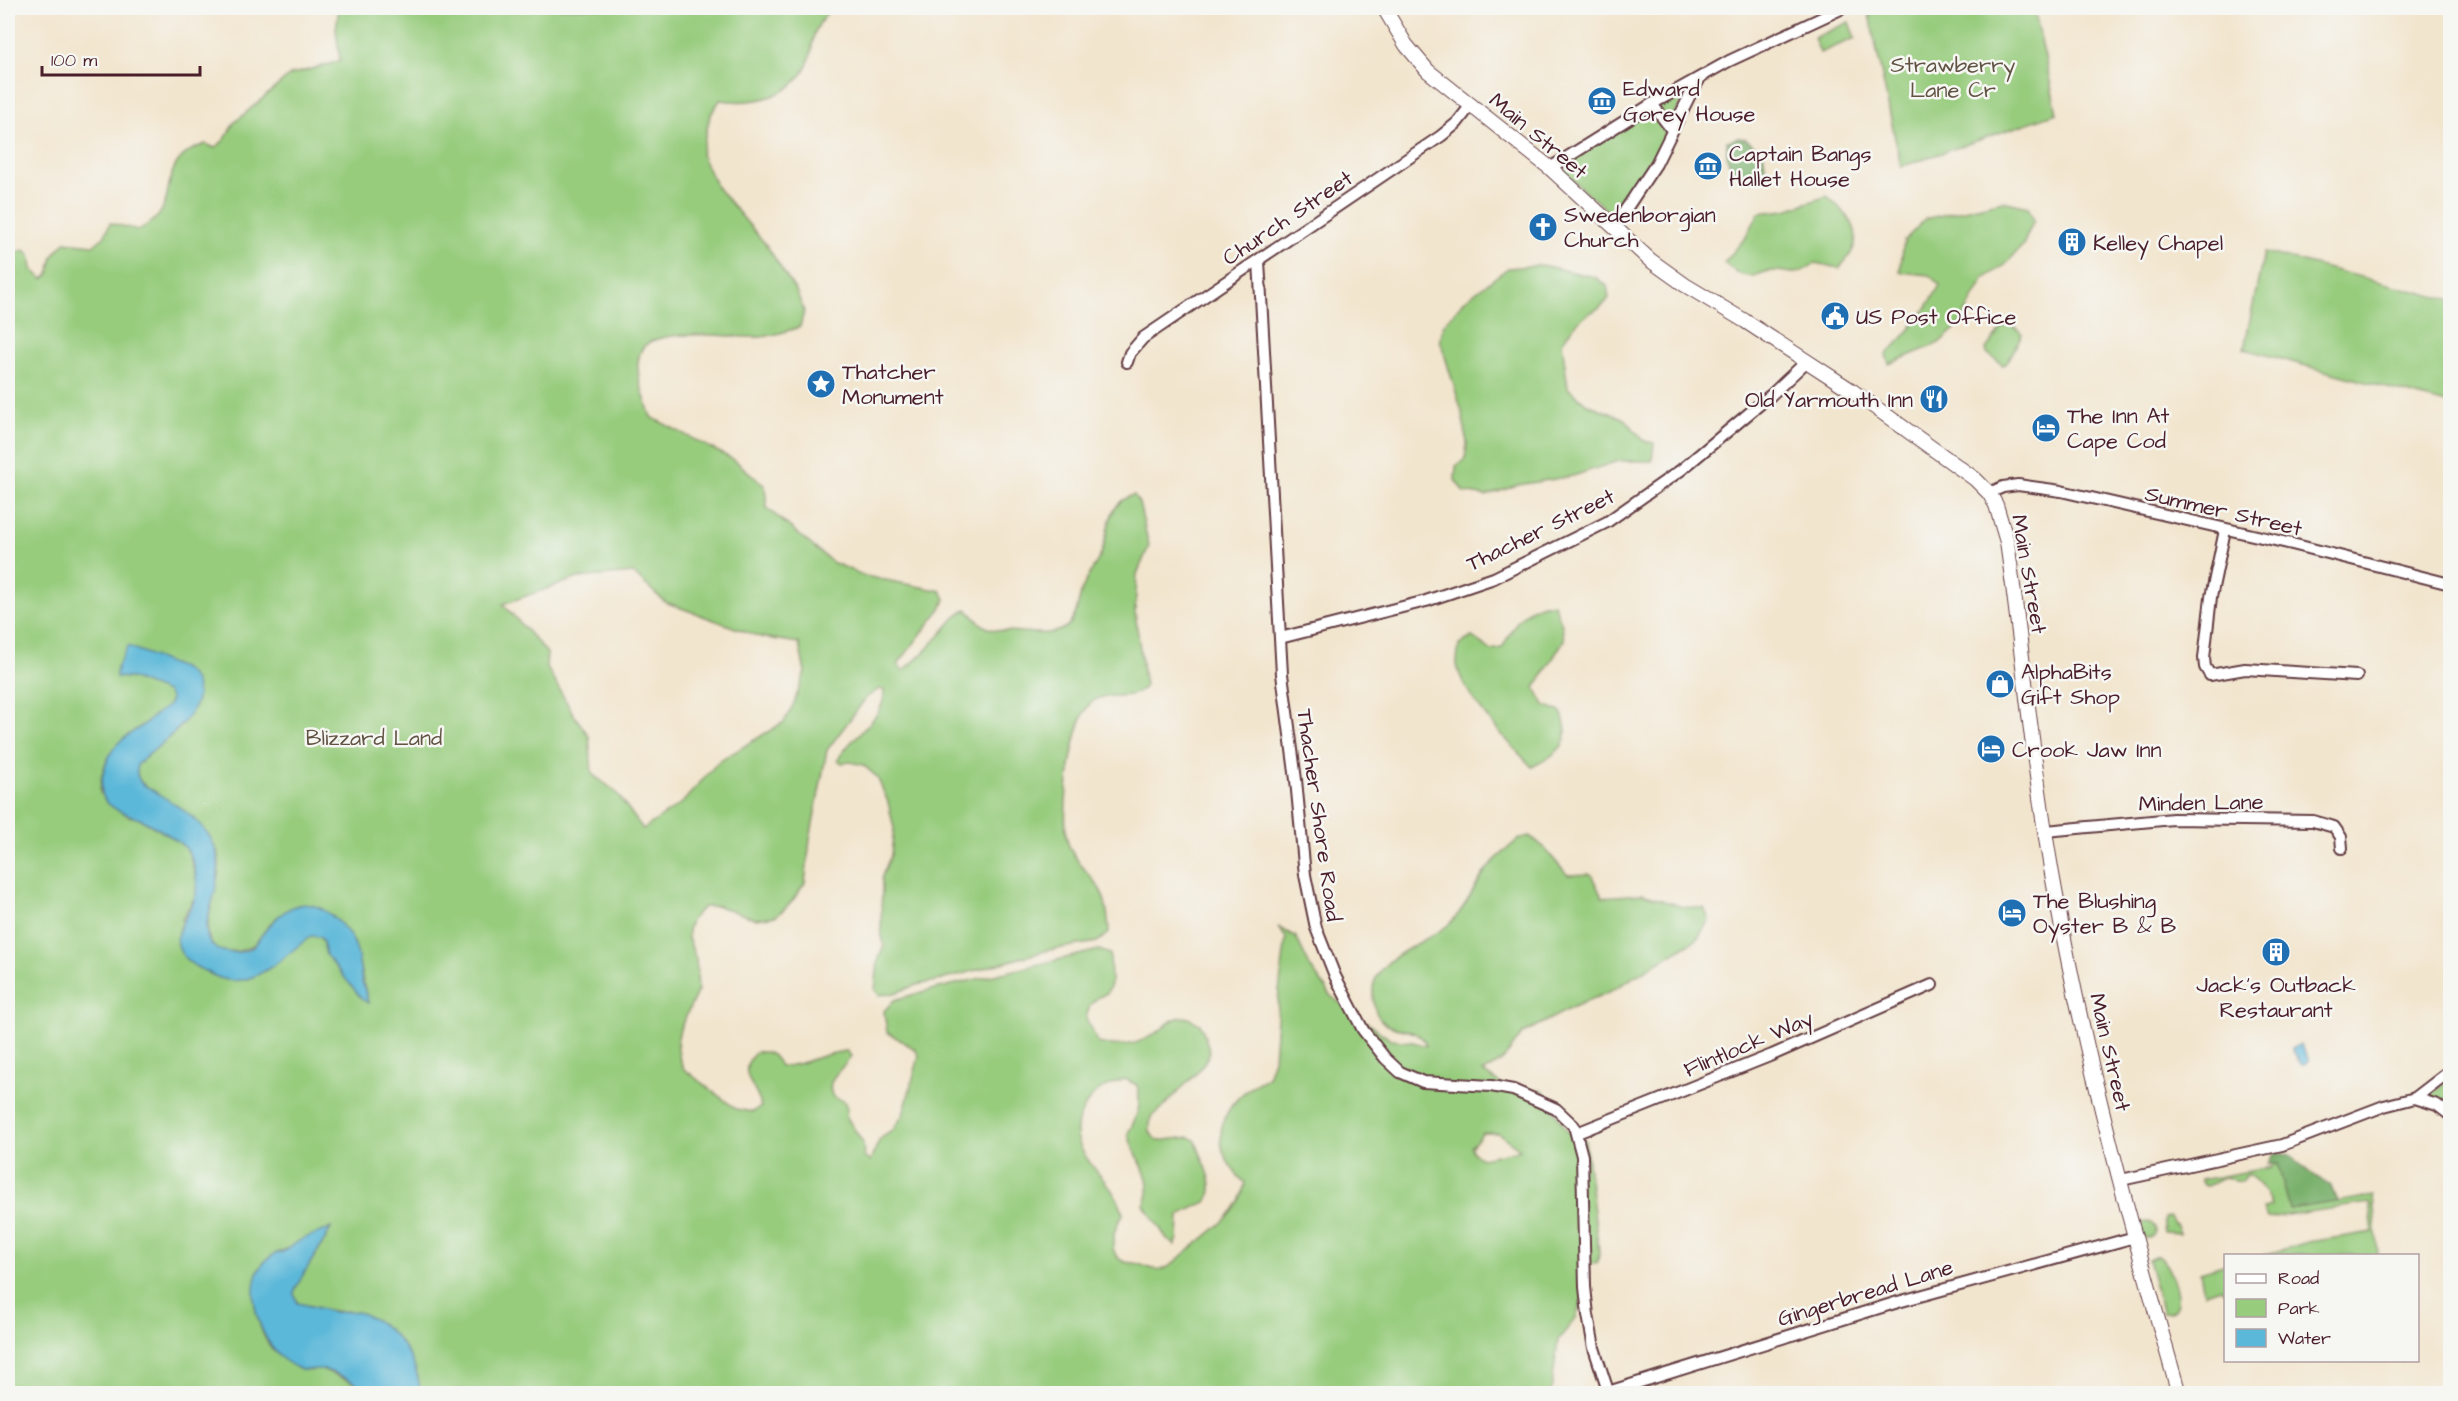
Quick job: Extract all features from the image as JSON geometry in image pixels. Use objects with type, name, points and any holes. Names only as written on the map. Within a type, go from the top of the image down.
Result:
[{"type":"main road","name":"Main Street","points":[[1384,8],[1401,39],[1419,62],[1550,168],[1650,260],[1807,361],[1950,459],[1989,493],[2000,514],[2007,542],[2056,899],[2075,991],[2135,1237],[2179,1394]]},
{"type":"street","points":[[1550,168],[1652,104],[1704,75],[1749,51],[1843,8]]},
{"type":"street","points":[[1614,227],[1656,164],[1692,91],[1704,75]]},
{"type":"street","points":[[1652,104],[1672,130]]},
{"type":"street","name":"Church Street","points":[[1127,362],[1130,353],[1143,338],[1441,136],[1457,123],[1471,105]]},
{"type":"street","name":"Thacher Shore Road","points":[[1259,261],[1283,693],[1296,780],[1305,874],[1319,939],[1363,1030],[1385,1058],[1407,1077],[1431,1083],[1491,1086],[1512,1090],[1556,1109],[1571,1121],[1577,1133]]},
{"type":"street","name":"Thacher Street","points":[[1280,638],[1426,601],[1494,578],[1607,522],[1681,470],[1771,395],[1807,361]]},
{"type":"street","name":"Summer Street","points":[[1989,493],[2009,485],[2027,485],[2292,544],[2451,584]]},
{"type":"street","points":[[2225,530],[2211,597],[2204,658],[2205,667],[2210,675],[2245,669],[2357,676]]},
{"type":"street","name":"Minden Lane","points":[[2046,831],[2164,819],[2313,821],[2334,828],[2341,837],[2342,848]]},
{"type":"street","name":"Flintlock Way","points":[[1577,1133],[1772,1055],[1932,985]]},
{"type":"street","points":[[2121,1180],[2270,1148],[2384,1106],[2415,1098],[2451,1071]]},
{"type":"street","points":[[2415,1098],[2437,1105],[2451,1114]]},
{"type":"street","points":[[1577,1133],[1582,1156],[1585,1287],[1588,1315],[1594,1348],[1608,1393]]},
{"type":"street","name":"Gingerbread Lane","points":[[1608,1393],[1898,1302],[2135,1237]]},
{"type":"green space","name":"Blizzard Land","points":[[339,8],[831,8],[817,28],[810,58],[796,82],[774,96],[747,101],[720,100],[710,116],[701,154],[717,187],[767,246],[797,293],[804,311],[800,327],[760,337],[679,335],[650,342],[642,349],[639,357],[638,374],[651,417],[734,460],[765,486],[767,508],[832,562],[865,576],[941,591],[945,599],[942,607],[898,664],[903,671],[956,617],[967,609],[980,623],[996,630],[1045,633],[1066,627],[1075,615],[1084,585],[1101,554],[1110,518],[1118,504],[1134,495],[1139,503],[1149,546],[1137,574],[1135,612],[1145,686],[1139,692],[1125,696],[1102,697],[1089,705],[1077,731],[1067,794],[1068,843],[1102,893],[1107,910],[1109,933],[1097,942],[1049,950],[916,985],[895,993],[879,995],[875,990],[878,961],[884,945],[881,931],[882,876],[891,855],[894,828],[888,802],[877,777],[863,765],[851,762],[842,763],[838,760],[843,751],[879,710],[884,690],[879,689],[866,698],[827,750],[810,839],[805,883],[790,904],[776,916],[756,919],[718,906],[703,907],[692,919],[688,929],[688,938],[696,959],[698,990],[680,1029],[677,1042],[679,1057],[684,1069],[736,1109],[753,1112],[761,1107],[747,1073],[750,1059],[756,1052],[771,1054],[780,1066],[788,1066],[847,1051],[851,1056],[832,1080],[831,1091],[833,1097],[844,1101],[847,1108],[846,1116],[863,1143],[864,1157],[870,1161],[880,1139],[893,1130],[903,1115],[919,1056],[915,1049],[887,1032],[884,1011],[894,1000],[1099,950],[1110,954],[1111,984],[1107,993],[1090,1005],[1086,1018],[1098,1043],[1120,1045],[1135,1043],[1156,1033],[1172,1020],[1184,1017],[1201,1025],[1210,1052],[1195,1075],[1151,1117],[1150,1121],[1151,1133],[1158,1141],[1190,1137],[1196,1141],[1210,1178],[1211,1193],[1208,1201],[1179,1215],[1178,1239],[1175,1245],[1167,1239],[1144,1205],[1148,1196],[1147,1178],[1128,1133],[1138,1110],[1137,1085],[1125,1079],[1099,1090],[1086,1105],[1077,1127],[1078,1141],[1084,1154],[1112,1190],[1123,1215],[1114,1233],[1115,1253],[1125,1262],[1162,1269],[1171,1265],[1223,1222],[1242,1194],[1245,1183],[1232,1168],[1224,1153],[1221,1138],[1223,1124],[1229,1110],[1252,1087],[1268,1077],[1274,1059],[1286,938],[1278,927],[1296,937],[1311,968],[1332,997],[1391,1040],[1426,1046],[1414,1033],[1388,1025],[1380,1019],[1375,1009],[1373,992],[1375,980],[1390,961],[1448,925],[1463,907],[1486,870],[1519,839],[1529,836],[1535,840],[1568,875],[1591,874],[1602,897],[1643,894],[1683,907],[1704,908],[1709,920],[1697,939],[1609,992],[1571,1008],[1523,1033],[1502,1061],[1483,1072],[1505,1087],[1543,1091],[1567,1131],[1585,1140],[1599,1252],[1598,1262],[1588,1265],[1588,1280],[1576,1318],[1558,1340],[1551,1393],[420,1393],[417,1377],[409,1360],[382,1326],[358,1313],[297,1303],[295,1289],[330,1228],[273,1255],[254,1298],[255,1305],[263,1334],[275,1352],[309,1371],[319,1368],[359,1385],[363,1389],[360,1393],[8,1393],[8,254],[25,250],[30,255],[32,269],[43,279],[49,274],[53,256],[65,242],[94,245],[104,237],[110,223],[138,230],[151,223],[166,201],[170,179],[180,159],[190,151],[206,144],[215,148],[224,140],[234,123],[290,75],[340,61],[336,29]],"holes":[[[633,573],[665,602],[760,637],[799,643],[805,672],[794,703],[784,722],[718,762],[682,803],[643,829],[615,791],[592,774],[589,736],[546,666],[547,653],[503,604],[578,578]],[[126,651],[139,653],[165,664],[197,692],[193,706],[181,726],[137,765],[137,772],[138,778],[148,789],[170,803],[194,823],[215,846],[219,864],[208,922],[208,934],[212,944],[222,952],[246,949],[256,943],[275,919],[298,905],[354,942],[368,1002],[326,949],[320,937],[311,936],[280,959],[206,971],[196,967],[182,919],[195,897],[197,882],[189,852],[181,842],[138,818],[128,816],[100,793],[103,772],[115,748],[129,734],[168,706],[171,699],[168,692],[131,678],[116,676],[117,668]],[[1483,1133],[1498,1133],[1521,1150],[1482,1158],[1473,1153],[1471,1147]]]},
{"type":"green space","name":"Strawberry Lane Cr","points":[[2034,8],[2057,113],[1901,167],[1868,9]]},
{"type":"green space","points":[[1849,22],[1855,38],[1820,53],[1814,38]]},
{"type":"green space","points":[[1685,91],[1671,121],[1659,108],[1660,105]]},
{"type":"green space","points":[[1642,116],[1658,121],[1663,127],[1665,137],[1620,208],[1610,213],[1568,176],[1566,165],[1568,161]]},
{"type":"green space","points":[[1738,138],[1746,139],[1763,153],[1765,166],[1762,173],[1748,174],[1732,169],[1727,158],[1727,141]]},
{"type":"green space","points":[[1827,196],[1845,214],[1855,230],[1854,248],[1839,268],[1815,263],[1797,273],[1768,271],[1745,276],[1724,263],[1746,237],[1759,213],[1786,210]]},
{"type":"green space","points":[[2003,201],[2028,207],[2034,220],[2023,245],[2005,265],[1984,279],[1959,325],[1939,343],[1889,364],[1886,355],[1916,322],[1940,285],[1929,275],[1900,272],[1904,241],[1925,219]]},
{"type":"green space","points":[[2264,252],[2450,300],[2450,405],[2244,349]]},
{"type":"green space","points":[[1541,265],[1595,277],[1607,286],[1609,298],[1601,307],[1578,322],[1562,343],[1568,388],[1587,404],[1625,419],[1644,441],[1654,443],[1652,461],[1618,461],[1573,476],[1518,485],[1486,496],[1464,492],[1455,480],[1456,466],[1465,460],[1467,443],[1462,412],[1440,340],[1444,324],[1465,300],[1508,268]]},
{"type":"green space","points":[[2010,325],[2022,334],[2007,363],[2003,365],[1987,353],[1986,349],[2002,328]]},
{"type":"green space","points":[[1543,604],[1554,604],[1562,625],[1564,640],[1535,688],[1544,705],[1561,712],[1566,732],[1562,746],[1532,767],[1477,704],[1460,676],[1457,659],[1459,645],[1472,637],[1491,650],[1502,648],[1522,616]]},
{"type":"green space","points":[[2450,1078],[2450,1109],[2429,1095]]},
{"type":"green space","points":[[2275,1153],[2290,1155],[2310,1173],[2330,1184],[2337,1202],[2290,1209],[2278,1164],[2268,1164]]},
{"type":"green space","points":[[2278,1164],[2290,1209],[2373,1196],[2378,1254],[2267,1254],[2308,1242],[2373,1232],[2369,1203],[2267,1218],[2263,1209],[2271,1205],[2269,1200],[2262,1188],[2248,1174],[2242,1181],[2223,1178],[2207,1186],[2203,1185],[2200,1180]]},
{"type":"green space","points":[[2170,1217],[2180,1233],[2163,1232],[2165,1218]]},
{"type":"green space","points":[[2147,1222],[2155,1230],[2147,1238],[2139,1230]]},
{"type":"green space","points":[[2158,1256],[2173,1278],[2176,1289],[2176,1306],[2171,1312],[2163,1313],[2148,1260]]},
{"type":"green space","points":[[2224,1264],[2224,1292],[2221,1288],[2204,1293],[2200,1272]]},
{"type":"water","points":[[128,646],[184,669],[195,681],[198,695],[194,708],[172,734],[137,765],[137,775],[141,783],[174,803],[197,821],[214,844],[218,861],[218,878],[207,922],[207,934],[211,944],[225,951],[248,950],[288,909],[299,905],[316,907],[333,916],[346,930],[355,945],[368,1003],[362,999],[326,955],[320,937],[311,936],[263,972],[251,978],[237,980],[223,979],[197,967],[180,951],[177,942],[180,927],[192,904],[197,887],[189,853],[181,844],[157,828],[111,806],[106,802],[101,788],[105,767],[114,748],[168,706],[171,699],[167,692],[131,678],[116,677],[117,668]]},
{"type":"water","points":[[2300,1044],[2309,1060],[2304,1064],[2301,1064],[2292,1049]]},
{"type":"water","points":[[331,1228],[295,1290],[297,1303],[334,1312],[357,1312],[381,1324],[392,1333],[409,1355],[415,1367],[420,1393],[360,1393],[363,1389],[334,1373],[322,1369],[301,1370],[292,1365],[279,1356],[267,1340],[261,1328],[254,1301],[257,1275],[263,1264],[273,1255],[302,1239]]},
{"type":"place","name":"Edward Gorey House","points":[[1602,101]]},
{"type":"place","name":"Captain Bangs Hallet House","points":[[1708,166]]},
{"type":"place","name":"Swedenborgian Church","points":[[1543,227]]},
{"type":"place","name":"Kelley Chapel","points":[[2072,242]]},
{"type":"place","name":"US Post Office","points":[[1835,316]]},
{"type":"place","name":"Thatcher Monument","points":[[821,384]]},
{"type":"place","name":"Old Yarmouth Inn","points":[[1934,399]]},
{"type":"place","name":"The Inn At Cape Cod","points":[[2046,428]]},
{"type":"place","name":"AlphaBits Gift Shop","points":[[2000,684]]},
{"type":"place","name":"Crook Jaw Inn","points":[[1991,749]]},
{"type":"place","name":"The Blushing Oyster B & B","points":[[2012,913]]},
{"type":"place","name":"Jack's Outback Restaurant","points":[[2276,952]]}]
